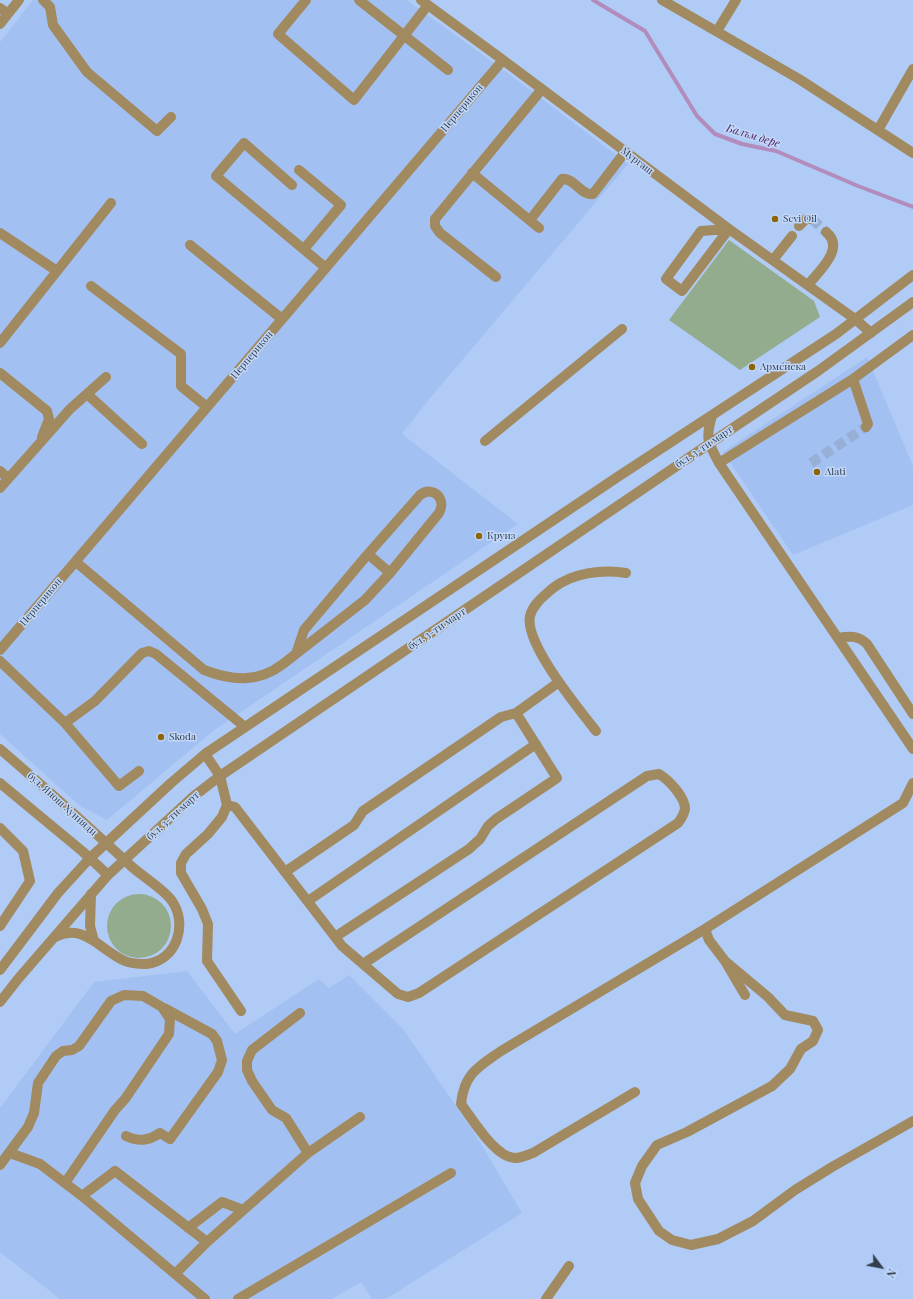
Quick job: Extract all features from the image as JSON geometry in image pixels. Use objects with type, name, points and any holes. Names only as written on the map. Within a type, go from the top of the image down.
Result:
[{"type":"street","points":[[0,24],[4,11],[19,0]]},
{"type":"street","points":[[43,0],[50,7],[53,25],[86,72],[157,131],[171,117]]},
{"type":"street","points":[[306,0],[278,34],[354,100],[405,36],[424,3]]},
{"type":"street","points":[[359,0],[448,70]]},
{"type":"street","points":[[717,31],[736,0]]},
{"type":"street","points":[[668,1],[799,79],[913,153]]},
{"type":"street","name":"Мургаш","points":[[424,3],[503,60],[728,229],[855,319],[871,333]]},
{"type":"street","name":"Перперикон","points":[[0,650],[503,60]]},
{"type":"street","points":[[878,130],[913,69]]},
{"type":"street","points":[[496,277],[440,233],[435,226],[435,222],[437,215],[542,89]]},
{"type":"street","points":[[292,184],[244,143],[216,176],[326,268]]},
{"type":"street","points":[[530,220],[562,179],[568,179],[588,194],[593,194],[625,152]]},
{"type":"street","points":[[299,170],[341,206],[304,249]]},
{"type":"street","points":[[472,173],[540,228]]},
{"type":"street","points":[[0,343],[111,203]]},
{"type":"street","points":[[799,226],[806,218],[812,219]]},
{"type":"street","points":[[728,229],[682,291],[666,279],[701,231],[728,229]]},
{"type":"street","points":[[808,285],[831,256],[834,246],[831,236],[826,232]]},
{"type":"street","points":[[0,233],[57,271]]},
{"type":"street","points":[[773,260],[792,236]]},
{"type":"street","points":[[190,245],[282,319]]},
{"type":"street","points":[[0,970],[58,893],[90,858],[170,783],[205,754],[836,334],[913,274]]},
{"type":"street","points":[[92,286],[181,354],[181,386],[207,407]]},
{"type":"street","name":"бул. 3-ти март","points":[[0,1002],[50,941],[108,875],[194,796],[220,776],[709,444],[818,372],[913,302]]},
{"type":"street","points":[[485,441],[622,329]]},
{"type":"street","points":[[720,463],[853,379],[913,335]]},
{"type":"street","points":[[0,373],[47,411],[49,419],[38,444]]},
{"type":"street","points":[[0,488],[4,475],[38,444],[70,409],[106,377]]},
{"type":"street","points":[[853,379],[868,424],[866,427]]},
{"type":"street","points":[[87,394],[142,444]]},
{"type":"street","points":[[712,416],[708,430],[709,444],[720,463],[913,749]]},
{"type":"street","points":[[76,562],[204,670],[231,678],[262,676],[272,672],[296,654],[365,600],[390,573],[441,509],[442,502],[437,494],[430,491],[423,492],[368,554],[304,630],[296,654]]},
{"type":"street","points":[[368,554],[390,573]]},
{"type":"street","points":[[596,731],[559,682],[534,641],[530,627],[530,616],[540,599],[560,583],[583,575],[612,571],[626,573]]},
{"type":"street","points":[[838,638],[848,636],[856,637],[863,640],[867,644],[913,714]]},
{"type":"street","points":[[65,723],[95,701],[142,653],[149,651],[156,654],[245,727]]},
{"type":"street","points":[[0,661],[65,723],[119,786],[139,772]]},
{"type":"street","points":[[285,872],[354,825],[363,811],[396,788],[501,717],[516,713],[559,682]]},
{"type":"street","points":[[335,937],[469,849],[480,839],[488,826],[496,819],[557,778],[516,713]]},
{"type":"street","points":[[308,901],[536,744]]},
{"type":"street","name":"бул. Янош Хунияди","points":[[0,749],[125,860]]},
{"type":"street","points":[[205,754],[220,776],[227,805],[222,817],[208,834],[186,854],[181,863],[181,873],[202,909],[208,924],[207,961],[241,1011]]},
{"type":"street","points":[[227,805],[235,807],[342,946],[363,964],[398,994],[408,997],[420,994],[678,823],[683,816],[685,809],[684,801],[668,780],[659,774],[647,776],[363,964]]},
{"type":"street","points":[[635,1092],[533,1154],[515,1158],[504,1155],[491,1144],[461,1104],[462,1090],[469,1076],[501,1051],[705,929],[903,803],[913,782]]},
{"type":"street","points":[[0,783],[90,858],[108,875]]},
{"type":"street","points":[[0,828],[23,851],[30,881],[0,926]]},
{"type":"street","points":[[50,941],[62,934],[69,932],[77,933],[94,941],[124,961],[137,964],[149,964],[160,959],[173,948],[178,939],[180,929],[180,919],[177,909],[171,899],[125,860]]},
{"type":"street","points":[[91,894],[90,926],[94,941]]},
{"type":"street","points":[[705,929],[708,940],[725,961],[745,995]]},
{"type":"street","points":[[725,961],[768,997],[786,1016],[813,1022],[818,1030],[812,1041],[801,1049],[790,1069],[772,1086],[686,1132],[657,1145],[642,1166],[635,1183],[638,1199],[659,1231],[672,1240],[691,1245],[718,1239],[753,1221],[795,1190],[913,1121]]},
{"type":"street","points":[[0,1165],[28,1127],[34,1112],[38,1083],[56,1056],[79,1046],[111,1001],[124,995],[143,996],[212,1034],[217,1041],[222,1060],[218,1072],[170,1139],[160,1134],[143,1140],[134,1140],[126,1136]]},
{"type":"street","points":[[65,1183],[169,1034],[170,1019],[162,1007]]},
{"type":"street","points":[[300,1013],[252,1050],[247,1061],[247,1070],[252,1081],[272,1110],[286,1118],[308,1153]]},
{"type":"street","points":[[175,1274],[207,1242],[308,1153],[360,1117]]},
{"type":"street","points":[[10,1152],[40,1164],[82,1196],[205,1299]]},
{"type":"street","points":[[82,1196],[115,1171],[207,1242]]},
{"type":"street","points":[[238,1299],[451,1174]]},
{"type":"street","points":[[188,1228],[222,1202],[243,1210]]},
{"type":"street","points":[[546,1299],[569,1266]]},
{"type":"shaded area","points":[[33,0],[407,0],[509,74],[628,164],[426,403],[402,434],[518,524],[213,731],[107,820],[80,806],[0,734],[0,42]]},
{"type":"shaded area","points":[[867,357],[913,466],[913,505],[793,555],[723,452]]},
{"type":"shaded area","points":[[187,971],[235,1034],[319,979],[329,988],[349,975],[403,1029],[472,1129],[522,1213],[386,1299],[372,1299],[361,1282],[332,1299],[60,1299],[0,1252],[0,1108],[94,982]]},
{"type":"green space","points":[[729,240],[814,301],[820,317],[740,370],[669,320]]},
{"type":"green space","points":[[133,894],[145,894],[162,903],[169,914],[171,926],[169,938],[162,949],[145,958],[133,958],[121,953],[112,944],[107,932],[107,920],[112,908],[121,899]]},
{"type":"waterway","name":"Балъм дере","points":[[593,0],[645,31],[697,116],[715,134],[742,144],[776,151],[858,186],[913,207]]},
{"type":"tunnel","points":[[812,219],[826,232]]},
{"type":"tunnel","points":[[811,463],[866,427]]},
{"type":"place","name":"Sevi Oil","points":[[775,219]]},
{"type":"place","name":"Армейска","points":[[752,367]]},
{"type":"place","name":"Alati","points":[[817,472]]},
{"type":"place","name":"Круиз","points":[[479,536]]},
{"type":"place","name":"Skoda","points":[[161,737]]}]
